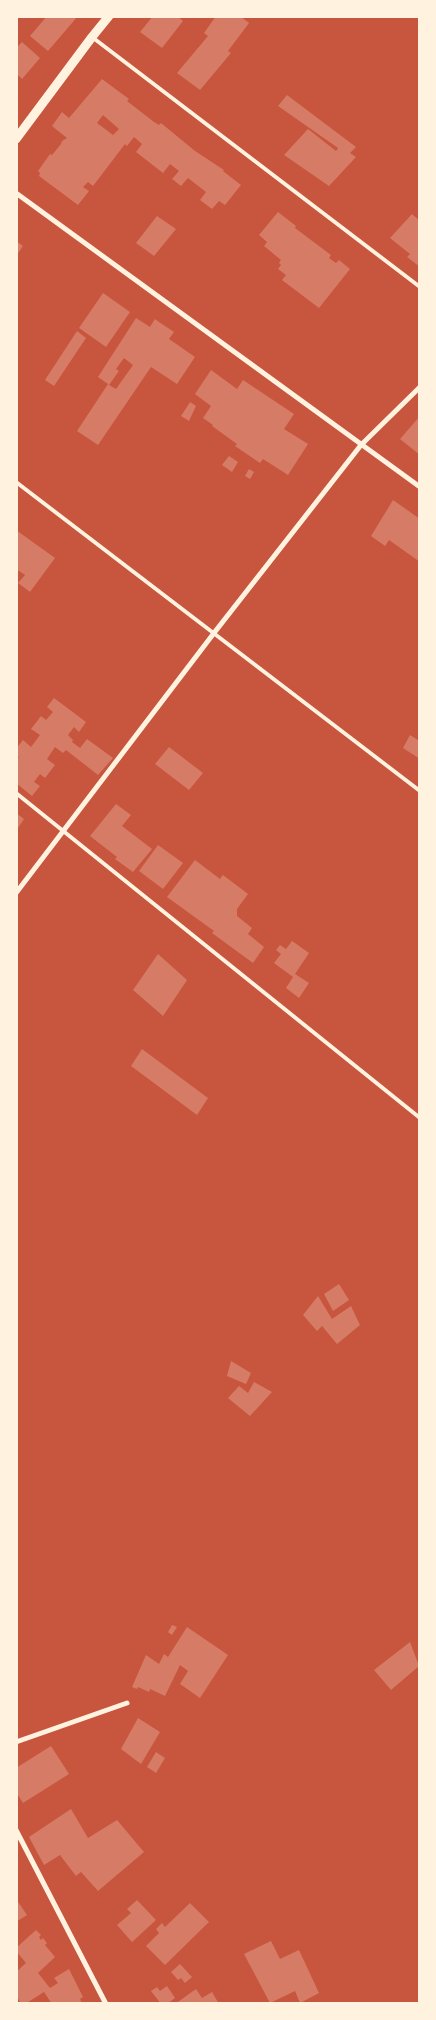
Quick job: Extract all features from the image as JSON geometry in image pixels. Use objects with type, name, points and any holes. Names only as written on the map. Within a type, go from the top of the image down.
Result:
[{"type":"street","points":[[16,139],[109,16]]},
{"type":"street","points":[[16,193],[420,487]]},
{"type":"street","points":[[16,893],[214,633],[361,445],[420,387]]},
{"type":"street","points":[[16,1742],[128,1703]]},
{"type":"street","points":[[16,1830],[106,2004]]},
{"type":"lane","points":[[92,37],[420,287]]},
{"type":"lane","points":[[16,482],[420,791]]},
{"type":"lane","points":[[16,793],[420,1118]]},
{"type":"building","points":[[47,16],[78,16],[48,51],[30,36]]},
{"type":"building","points":[[153,16],[177,16],[183,21],[162,48],[140,32]]},
{"type":"building","points":[[216,16],[240,16],[249,23],[228,51],[231,53],[200,90],[177,73],[208,36],[204,33]]},
{"type":"building","points":[[22,42],[40,58],[22,79],[16,73],[16,48]]},
{"type":"building","points":[[102,79],[129,99],[127,101],[154,122],[159,125],[161,123],[241,185],[225,205],[219,201],[212,209],[200,200],[206,192],[188,178],[181,186],[172,179],[179,171],[170,164],[163,173],[136,152],[142,144],[134,137],[127,146],[125,144],[93,186],[88,182],[83,187],[89,191],[78,205],[39,176],[40,173],[38,171],[50,154],[52,155],[62,141],[67,138],[52,126],[62,112],[69,118]],"holes":[[[103,115],[119,129],[113,135],[97,123]]]},
{"type":"building","points":[[287,95],[356,147],[350,153],[356,157],[329,186],[284,155],[308,129],[336,151],[338,148],[278,106]]},
{"type":"building","points":[[278,212],[296,226],[295,228],[331,255],[329,258],[336,263],[339,260],[350,269],[319,308],[282,280],[286,275],[278,269],[281,265],[279,263],[281,260],[264,246],[267,242],[259,235]]},
{"type":"building","points":[[412,214],[420,221],[420,267],[407,257],[410,254],[390,238]]},
{"type":"building","points":[[157,216],[176,229],[154,256],[136,243]]},
{"type":"building","points":[[16,241],[23,246],[16,256]]},
{"type":"building","points":[[103,293],[130,312],[106,347],[79,328]]},
{"type":"building","points":[[136,318],[150,327],[155,319],[174,332],[169,339],[195,357],[177,384],[151,367],[98,445],[77,431],[108,384],[98,377]],"holes":[[[124,358],[133,365],[116,389],[109,385],[119,371],[116,369]]]},
{"type":"building","points":[[77,331],[86,338],[54,386],[45,380]]},
{"type":"building","points":[[211,370],[237,389],[243,380],[294,414],[284,429],[308,444],[288,475],[263,459],[260,463],[235,446],[237,444],[203,418],[211,406],[195,394]]},
{"type":"building","points":[[190,402],[196,406],[189,421],[181,416]]},
{"type":"building","points":[[420,416],[420,455],[400,439]]},
{"type":"building","points":[[229,456],[238,462],[232,472],[222,465]]},
{"type":"building","points":[[249,469],[254,472],[250,479],[245,476]]},
{"type":"building","points":[[393,500],[420,519],[420,562],[389,540],[385,546],[371,536]]},
{"type":"building","points":[[16,530],[55,558],[30,592],[18,583],[25,575],[16,569]]},
{"type":"building","points":[[54,698],[86,722],[79,732],[74,727],[68,735],[73,740],[72,742],[80,748],[87,739],[113,758],[98,775],[66,750],[63,753],[55,747],[47,759],[55,765],[45,778],[40,774],[34,782],[40,786],[32,796],[16,783],[16,761],[19,757],[16,756],[16,749],[23,740],[31,747],[40,735],[31,729],[41,716],[46,720],[53,712],[47,707]]},
{"type":"building","points":[[410,735],[418,740],[420,738],[420,759],[403,748]]},
{"type":"building","points":[[169,747],[203,773],[189,790],[155,764]]},
{"type":"building","points":[[116,804],[131,815],[122,826],[152,849],[133,872],[115,859],[117,857],[90,836]]},
{"type":"building","points":[[16,813],[24,819],[16,831]]},
{"type":"building","points":[[158,845],[183,863],[163,889],[139,871]]},
{"type":"building","points":[[195,860],[220,879],[223,875],[248,894],[237,909],[237,916],[252,928],[248,934],[264,947],[253,963],[212,933],[214,931],[167,897]]},
{"type":"building","points":[[292,941],[309,953],[295,974],[309,983],[299,998],[286,988],[293,977],[274,963],[281,954],[276,950],[280,945],[286,949]]},
{"type":"building","points":[[158,954],[187,980],[163,1016],[133,990]]},
{"type":"building","points":[[142,1049],[208,1098],[197,1115],[131,1066]]},
{"type":"building","points":[[339,1284],[349,1300],[333,1311],[324,1294]]},
{"type":"building","points":[[318,1296],[332,1319],[351,1306],[360,1325],[337,1344],[322,1326],[317,1331],[303,1315]]},
{"type":"building","points":[[231,1361],[251,1373],[246,1384],[227,1376]]},
{"type":"building","points":[[254,1382],[272,1392],[250,1416],[228,1398],[239,1386],[248,1393]]},
{"type":"building","points":[[172,1625],[177,1627],[172,1635],[168,1632]]},
{"type":"building","points":[[187,1627],[228,1655],[200,1698],[180,1684],[188,1671],[180,1665],[165,1696],[150,1689],[149,1692],[138,1687],[137,1689],[132,1687],[146,1655],[159,1664],[164,1654],[168,1657]]},
{"type":"building","points":[[410,1642],[419,1666],[391,1690],[374,1670]]},
{"type":"building","points":[[138,1718],[160,1732],[141,1764],[121,1749]]},
{"type":"building","points":[[51,1746],[69,1774],[23,1803],[16,1792],[16,1768]]},
{"type":"building","points":[[156,1752],[165,1758],[156,1773],[147,1767]]},
{"type":"building","points":[[71,1809],[88,1838],[117,1820],[144,1852],[98,1891],[81,1872],[76,1876],[60,1855],[44,1865],[29,1837]]},
{"type":"building","points":[[16,1899],[27,1915],[16,1922]]},
{"type":"building","points":[[137,1900],[156,1920],[132,1942],[117,1925],[131,1913],[127,1909]]},
{"type":"building","points":[[190,1903],[209,1922],[165,1965],[146,1946],[159,1933],[156,1929],[162,1923],[165,1927]]},
{"type":"building","points":[[36,1930],[41,1935],[39,1937],[41,1940],[43,1938],[47,1943],[45,1945],[55,1957],[38,1973],[50,1988],[58,1983],[54,1978],[69,1969],[83,1997],[80,1999],[82,2004],[52,2004],[44,1992],[25,2004],[21,2004],[16,1995],[16,1972],[26,1963],[16,1951],[16,1948]]},
{"type":"building","points":[[271,1941],[280,1959],[299,1950],[319,1993],[300,2003],[295,1991],[270,2003],[244,1954]]},
{"type":"building","points":[[180,1964],[192,1977],[185,1983],[181,1978],[178,1980],[171,1972]]},
{"type":"building","points":[[167,1986],[175,1998],[167,2004],[161,2004],[151,1991],[157,1987],[160,1991]]},
{"type":"building","points":[[196,1989],[202,1998],[212,1992],[219,2004],[175,2004]]}]
